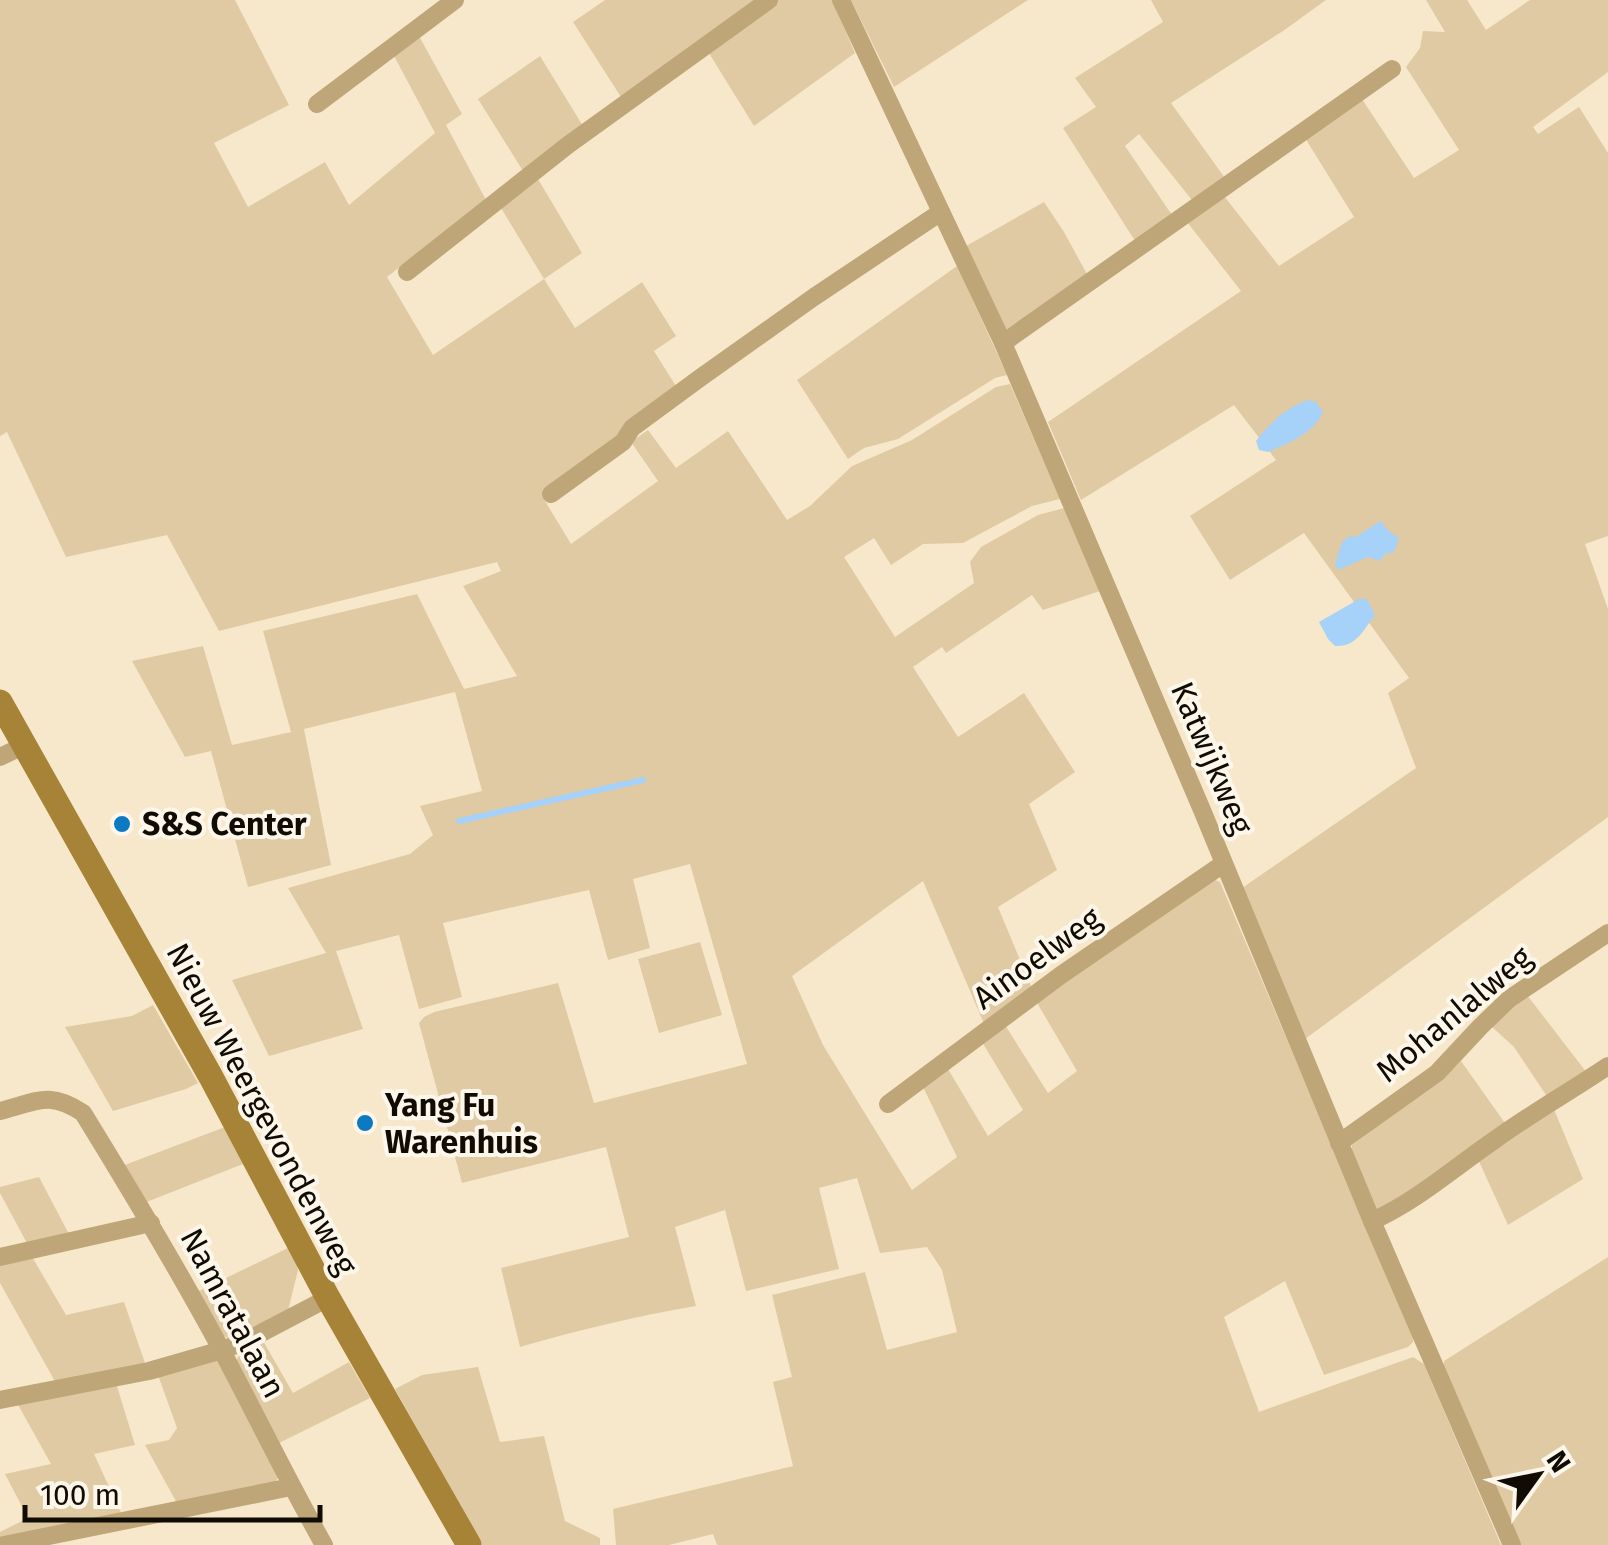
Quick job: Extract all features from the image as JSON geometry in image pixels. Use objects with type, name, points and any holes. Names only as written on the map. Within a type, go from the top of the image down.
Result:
[{"type":"street","points":[[317,104],[455,0]]},
{"type":"street","points":[[407,272],[568,144],[769,0]]},
{"type":"street","name":"Katwijkweg","points":[[841,0],[1003,343],[1512,1545]]},
{"type":"street","points":[[1003,343],[1392,68]]},
{"type":"street","points":[[551,494],[623,442],[632,428],[700,378],[941,212]]},
{"type":"street","name":"Nieuw Weergevondenweg","points":[[0,702],[11,751],[212,1077],[328,1298],[469,1545]]},
{"type":"street","name":"Ainoelweg","points":[[888,1104],[1061,975],[1223,864]]},
{"type":"street","name":"Mohanlalweg","points":[[1339,1142],[1437,1074],[1509,999],[1608,933]]},
{"type":"street","points":[[1372,1221],[1390,1213],[1608,1066]]},
{"type":"street","name":"Namratalaan","points":[[0,1111],[48,1098],[66,1101],[83,1112],[222,1350],[324,1545]]},
{"type":"street","points":[[0,1257],[151,1223]]},
{"type":"street","points":[[0,1400],[149,1371],[222,1350],[328,1298]]},
{"type":"street","points":[[4,1545],[291,1487]]},
{"type":"shaded area","points":[[0,0],[235,0],[289,105],[214,143],[248,207],[325,162],[349,205],[435,133],[393,54],[419,36],[462,114],[446,125],[486,200],[387,277],[433,355],[544,279],[575,328],[642,282],[676,336],[654,351],[681,394],[620,445],[542,496],[571,544],[658,481],[631,442],[648,430],[676,468],[728,431],[787,520],[810,506],[852,466],[912,440],[996,387],[1010,384],[1060,499],[1032,506],[963,543],[923,544],[891,565],[874,538],[844,557],[895,637],[974,583],[970,562],[981,547],[1038,515],[1064,508],[1100,591],[1043,610],[1032,595],[946,653],[942,647],[913,667],[958,737],[1024,693],[1075,772],[1029,804],[1057,870],[998,907],[1033,991],[985,1026],[923,881],[792,976],[823,1045],[912,1190],[957,1157],[923,1087],[948,1069],[988,1136],[1023,1110],[982,1042],[1005,1025],[1048,1093],[1077,1071],[1036,1001],[1215,880],[1220,882],[1413,1336],[1408,1347],[1324,1375],[1285,1281],[1224,1317],[1259,1412],[1413,1357],[1424,1364],[1501,1545],[717,1545],[713,1534],[669,1545],[616,1545],[613,1509],[793,1466],[773,1382],[792,1377],[772,1295],[865,1272],[887,1350],[957,1332],[942,1270],[927,1247],[880,1253],[857,1178],[819,1188],[839,1269],[746,1291],[725,1210],[675,1227],[696,1306],[520,1347],[501,1268],[629,1237],[606,1147],[462,1183],[419,1023],[434,1012],[558,983],[594,1103],[747,1064],[690,864],[633,879],[650,948],[608,960],[589,890],[443,923],[462,997],[419,1009],[399,935],[336,951],[363,1029],[269,1056],[232,980],[326,953],[288,888],[410,854],[433,835],[420,806],[482,791],[455,692],[304,729],[331,865],[248,887],[211,751],[185,757],[132,661],[203,646],[232,745],[291,732],[263,631],[417,594],[464,689],[517,676],[463,586],[501,571],[497,562],[219,631],[167,535],[66,557],[7,432],[0,436]]},
{"type":"shaded area","points":[[605,0],[758,0],[621,97],[573,22]]},
{"type":"shaded area","points":[[775,0],[832,0],[855,53],[754,126],[707,50]]},
{"type":"shaded area","points":[[851,0],[1028,0],[894,87]]},
{"type":"shaded area","points":[[1151,0],[1326,0],[1171,103],[1225,178],[1192,200],[1139,134],[1125,146],[1174,218],[1137,244],[1063,128],[1096,107],[1075,78],[1163,22]]},
{"type":"shaded area","points":[[1426,0],[1467,0],[1486,30],[1530,0],[1608,0],[1608,72],[1533,127],[1538,134],[1579,107],[1608,153],[1608,536],[1585,544],[1608,609],[1608,817],[1305,1039],[1242,888],[1416,768],[1388,693],[1409,678],[1304,533],[1230,580],[1190,516],[1276,460],[1234,405],[1081,500],[1048,422],[1241,291],[1187,222],[1224,196],[1279,266],[1354,217],[1305,138],[1362,99],[1414,178],[1459,150],[1406,67],[1420,48],[1423,31],[1445,32]]},
{"type":"shaded area","points":[[540,56],[583,126],[523,171],[478,99]]},
{"type":"shaded area","points":[[538,179],[582,253],[544,279],[501,208]]},
{"type":"shaded area","points":[[1044,202],[1088,276],[1007,330],[966,246]]},
{"type":"shaded area","points":[[957,266],[1007,375],[995,378],[898,439],[864,448],[848,459],[797,380]]},
{"type":"shaded area","points":[[700,942],[722,1015],[659,1033],[638,959]]},
{"type":"shaded area","points":[[1527,995],[1587,1073],[1548,1098],[1514,1047],[1491,1026]]},
{"type":"shaded area","points":[[153,1005],[198,1083],[113,1111],[65,1027],[132,1016]]},
{"type":"shaded area","points":[[1461,1061],[1507,1126],[1395,1205],[1375,1210],[1352,1145]]},
{"type":"shaded area","points":[[1553,1107],[1583,1179],[1508,1225],[1477,1157]]},
{"type":"shaded area","points":[[225,1127],[243,1164],[144,1203],[122,1166]]},
{"type":"shaded area","points":[[39,1177],[71,1238],[29,1247],[0,1187]]},
{"type":"shaded area","points":[[288,1248],[298,1270],[288,1311],[229,1339],[221,1334],[197,1292]]},
{"type":"shaded area","points":[[31,1255],[66,1315],[124,1302],[146,1366],[57,1385],[0,1283],[0,1261]]},
{"type":"shaded area","points":[[1608,1257],[1608,1545],[1521,1545],[1444,1361]]},
{"type":"shaded area","points":[[262,1339],[293,1393],[349,1362],[370,1398],[277,1444],[236,1361],[243,1349]]},
{"type":"shaded area","points":[[217,1360],[279,1476],[274,1484],[178,1505],[145,1445],[169,1440],[177,1428],[158,1375]]},
{"type":"shaded area","points":[[478,1367],[500,1442],[544,1436],[565,1521],[600,1538],[600,1545],[482,1545],[395,1389],[422,1375]]},
{"type":"shaded area","points":[[116,1383],[135,1445],[94,1454],[122,1515],[0,1540],[0,1532],[28,1518],[5,1474],[51,1464],[17,1403]]},
{"type":"water","points":[[1309,400],[1316,402],[1323,412],[1313,426],[1276,449],[1259,450],[1256,441],[1273,422]]},
{"type":"water","points":[[1380,521],[1399,538],[1394,552],[1385,554],[1380,561],[1368,557],[1338,570],[1335,564],[1342,542]]},
{"type":"water","points":[[1359,599],[1367,599],[1375,615],[1354,641],[1335,646],[1319,622]]},
{"type":"waterway","points":[[459,821],[643,780]]},
{"type":"place","name":"S&S Center","points":[[122,824]]},
{"type":"place","name":"Yang Fu Warenhuis","points":[[365,1123]]}]
